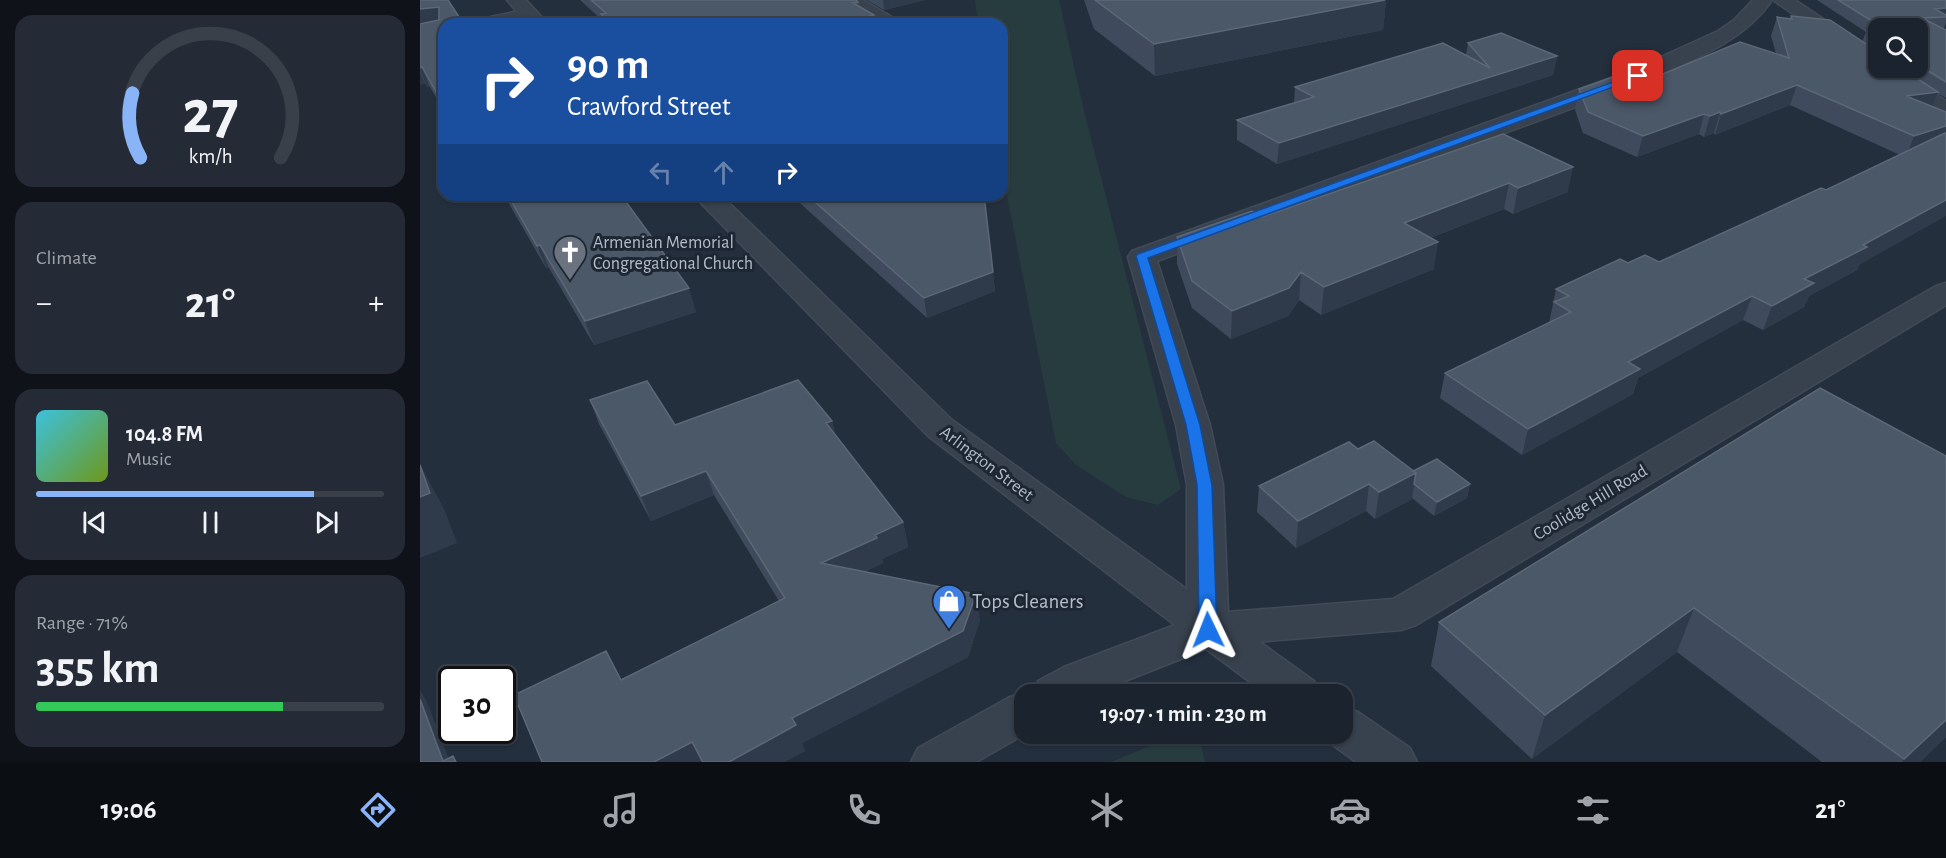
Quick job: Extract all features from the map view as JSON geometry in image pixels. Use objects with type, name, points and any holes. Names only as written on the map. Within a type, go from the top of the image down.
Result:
[{"type":"street","points":[[516,0],[532,18]]},
{"type":"street","points":[[850,0],[880,18]]},
{"type":"street","points":[[1208,630],[1204,485],[1193,425],[1142,256],[1638,76],[1697,50],[1735,28],[1760,7],[1763,0]]},
{"type":"street","points":[[1782,0],[1868,58]]},
{"type":"street","points":[[1897,78],[1946,111]]},
{"type":"street","name":"Arlington Street","points":[[712,201],[940,429],[1208,630],[1284,684]]},
{"type":"street","name":"Coolidge Hill Road","points":[[1073,684],[1208,630],[1401,614],[1946,292]]},
{"type":"street","points":[[935,762],[1014,717]]},
{"type":"street","points":[[1353,734],[1393,762]]},
{"type":"green space","points":[[975,0],[1059,0],[1085,115],[1181,489],[1158,505],[1126,497],[1076,465],[1056,443],[1008,201],[1008,18],[977,18]]},
{"type":"green space","points":[[1155,744],[1200,744],[1205,762],[1111,762]]},
{"type":"building","points":[[420,0],[448,0],[460,18],[439,18],[439,7],[420,9]]},
{"type":"building","points":[[591,0],[856,0],[858,2],[853,3],[874,15],[870,16],[873,18],[605,18],[601,14],[606,13]]},
{"type":"building","points":[[1095,0],[1385,0],[1154,44]]},
{"type":"building","points":[[1838,0],[1946,0],[1946,8],[1935,9],[1946,17],[1868,19]]},
{"type":"building","points":[[1791,16],[1830,20],[1868,45],[1868,78],[1916,78],[1938,92],[1906,96],[1946,112],[1946,126],[1914,136],[1797,85],[1721,114],[1720,112],[1710,116],[1704,114],[1643,136],[1588,112],[1579,89],[1613,77],[1634,86],[1740,42],[1789,58],[1777,17],[1792,19]]},
{"type":"building","points":[[438,20],[438,95],[422,67],[420,68],[420,24]]},
{"type":"building","points":[[1928,21],[1946,30],[1946,82],[1928,71]]},
{"type":"building","points":[[1501,33],[1557,56],[1279,143],[1237,120],[1314,97],[1295,87],[1443,43],[1490,68],[1468,43]]},
{"type":"building","points":[[1945,133],[1946,200],[1863,245],[1867,247],[1804,279],[1814,283],[1772,306],[1752,296],[1628,362],[1640,369],[1528,429],[1445,373],[1571,312],[1554,302],[1569,296],[1556,289],[1620,259],[1628,263],[1645,255],[1659,262],[1821,188],[1826,190]]},
{"type":"building","points":[[1503,134],[1573,167],[1518,188],[1509,183],[1404,223],[1438,242],[1324,287],[1301,272],[1289,288],[1232,311],[1192,281],[1177,237],[1252,211],[1262,217]]},
{"type":"building","points":[[511,201],[625,201],[689,288],[585,321],[540,245],[537,246]]},
{"type":"building","points":[[814,201],[985,201],[993,272],[924,298]]},
{"type":"building","points":[[798,380],[832,421],[826,423],[903,522],[875,535],[877,538],[821,563],[976,594],[963,631],[792,718],[796,725],[729,762],[703,762],[692,742],[654,762],[542,762],[516,700],[516,694],[606,651],[621,680],[785,598],[706,471],[641,496],[590,400],[647,381],[675,425]]},
{"type":"building","points":[[1820,388],[1946,456],[1946,720],[1904,759],[1694,608],[1545,715],[1439,622]]},
{"type":"building","points":[[1374,441],[1416,473],[1379,492],[1369,484],[1298,521],[1259,486],[1349,442],[1358,449]]},
{"type":"building","points":[[1437,459],[1470,484],[1437,502],[1414,484],[1416,473],[1413,471]]},
{"type":"building","points":[[420,465],[430,493],[420,497]]},
{"type":"building","points":[[420,699],[443,761],[453,756],[456,762],[420,762]]},
{"type":"place","name":"Armenian Memorial Congregational Church","points":[[570,281]]},
{"type":"place","name":"Tops Cleaners","points":[[949,630]]},
{"type":"route","points":[[1208,630],[1204,485],[1193,425],[1142,256],[1638,76]]}]
